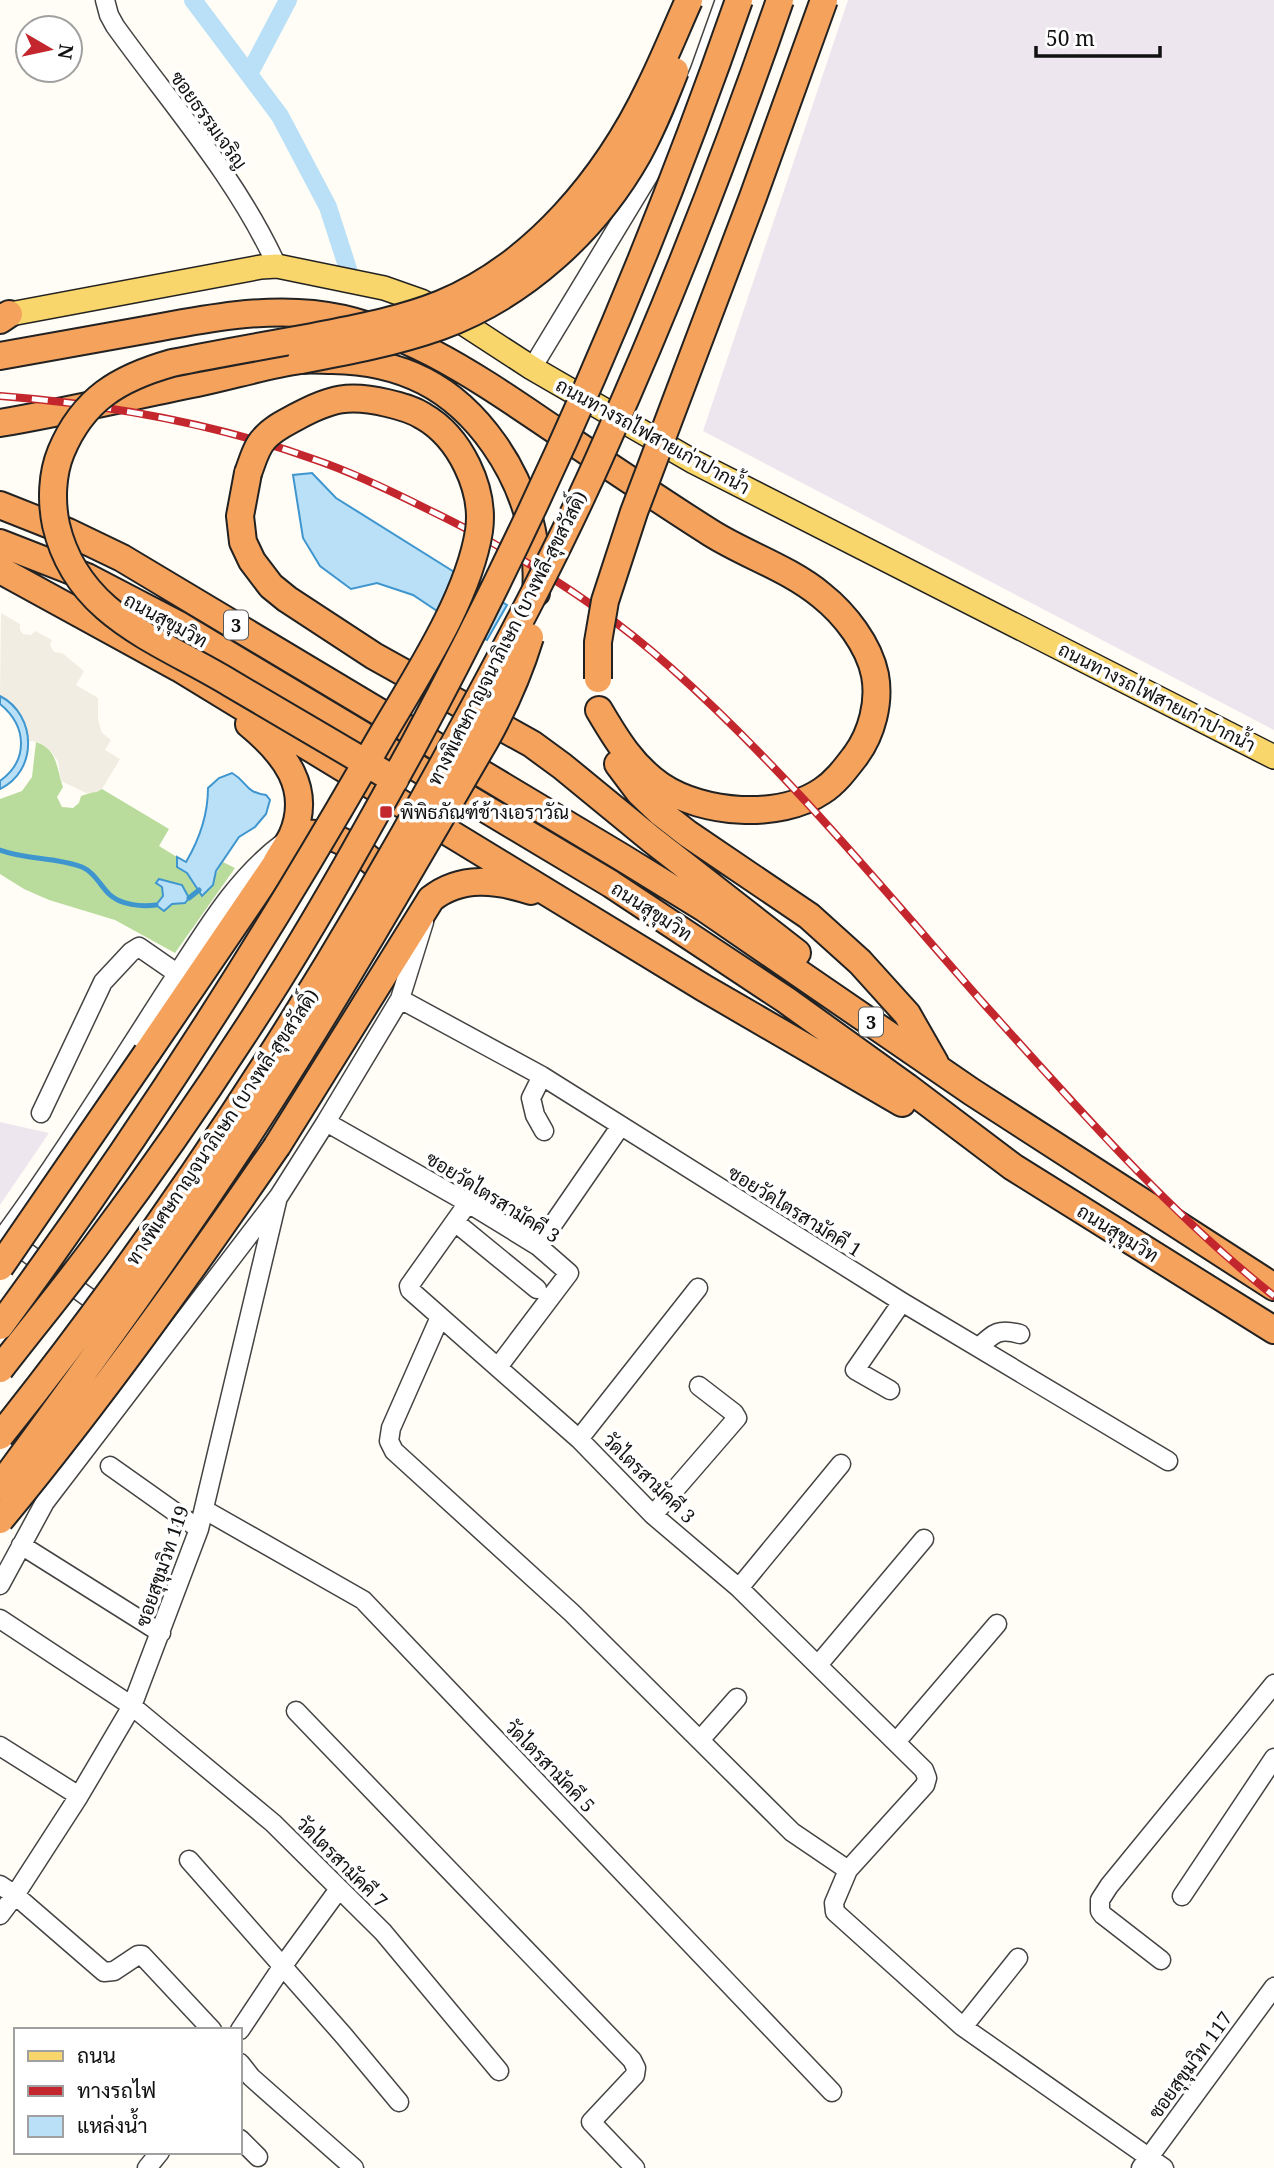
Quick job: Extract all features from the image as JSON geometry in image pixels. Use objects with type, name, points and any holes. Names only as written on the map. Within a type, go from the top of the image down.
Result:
[{"type":"highway","points":[[689,0],[650,88],[626,132],[573,205],[538,241],[474,287],[440,304],[380,323],[138,372],[112,388],[85,411],[68,434],[58,460],[53,488],[54,514],[60,542],[73,569],[86,589],[112,615],[140,634],[223,678],[486,833],[725,984],[806,1045]]},
{"type":"highway","points":[[0,423],[398,340],[444,325],[490,303],[530,278],[561,252],[586,227],[611,195],[638,154],[659,112],[698,0]]},
{"type":"highway","name":"ทางพิเศษกาญจนาภิเษก (บางพลี-สุขสวัสดิ์)","points":[[0,1369],[101,1239],[194,1109],[281,977],[370,824],[450,677],[572,425],[632,286],[698,117],[739,0]]},
{"type":"highway","name":"ทางพิเศษกาญจนาภิเษก (บางพลี-สุขสวัสดิ์)","points":[[0,1436],[137,1256],[230,1122],[312,993],[417,813],[538,585],[604,448],[713,186],[780,0]]},
{"type":"highway","points":[[824,0],[763,171],[634,512],[605,601],[598,642],[599,710],[610,751],[639,792],[688,834],[808,916],[860,962],[907,1014],[940,1070]]},
{"type":"highway","points":[[0,356],[229,316],[312,314],[379,329],[412,343],[509,399],[721,539],[776,566],[819,593],[841,612],[854,631],[867,652],[875,675],[873,720],[863,746],[849,764],[820,792],[792,804],[768,809],[714,807],[684,799],[660,785],[624,751],[599,710]]},
{"type":"highway","points":[[0,1486],[158,1269],[313,1032],[506,703],[530,637],[536,608],[537,581],[531,523],[520,487],[488,435],[466,411],[421,378],[358,360],[301,360]]},
{"type":"highway","points":[[0,1326],[88,1204],[248,958],[355,782],[449,618],[474,557],[480,528],[479,500],[456,446],[425,417],[404,407],[363,397],[343,398],[321,405],[277,428],[262,440],[248,473],[240,516],[243,542],[252,561],[271,586],[374,656],[532,744],[820,971],[903,1044]]},
{"type":"highway","name":"ถนนสุขุมวิท","points":[[0,505],[68,532],[122,558],[623,858],[704,908],[940,1070],[1274,1287]]},
{"type":"highway","name":"ถนนสุขุมวิท","points":[[0,543],[87,577],[177,624],[611,884],[786,1000],[1013,1167],[1274,1330]]},
{"type":"highway","points":[[0,570],[179,668],[704,988],[1013,1167]]},
{"type":"highway","points":[[0,1267],[292,836],[299,801],[297,785],[290,768],[261,734],[179,668]]},
{"type":"highway","points":[[114,1316],[219,1164],[393,885],[391,879],[360,850],[338,839],[304,832],[292,836]]},
{"type":"highway","points":[[0,1518],[81,1419],[277,1146],[431,899],[454,885],[483,882],[521,888],[566,903]]},
{"type":"main road","name":"ถนนทางรถไฟสายเก่าปากน้ำ","points":[[2,317],[261,267],[277,266],[384,288],[421,301],[466,325],[533,368],[694,462],[1274,757]]},
{"type":"street","name":"ซอยธรรมเจริญ","points":[[105,0],[108,15],[115,26],[207,149],[236,178],[277,266]]},
{"type":"street","points":[[533,368],[669,142],[700,70],[725,0]]},
{"type":"street","points":[[668,447],[687,402],[834,0]]},
{"type":"street","points":[[160,1352],[5,1234],[226,901],[264,857],[292,836]]},
{"type":"street","points":[[0,1586],[45,1502],[279,1196],[326,1122],[400,999],[431,899]]},
{"type":"street","points":[[41,1113],[103,982],[131,952],[139,947],[177,974]]},
{"type":"street","name":"ซอยวัดไตรสามัคคี 1","points":[[400,999],[542,1076],[902,1302],[1168,1461]]},
{"type":"street","points":[[542,1076],[531,1098],[535,1115],[544,1131]]},
{"type":"street","name":"ซอยวัดไตรสามัคคี 3","points":[[326,1122],[538,1246],[569,1273],[498,1367]]},
{"type":"street","points":[[538,1246],[620,1127]]},
{"type":"street","name":"ซอยสุขุมวิท 119","points":[[0,1915],[8,1890],[79,1796],[132,1706],[161,1633],[205,1510],[279,1196]]},
{"type":"street","name":"วัดไตรสามัคคี 3","points":[[468,1203],[409,1286],[412,1293],[579,1439],[653,1515],[739,1588],[924,1770],[927,1778],[925,1785],[848,1870]]},
{"type":"street","points":[[455,1222],[537,1289]]},
{"type":"street","points":[[579,1439],[698,1288]]},
{"type":"street","points":[[890,1390],[855,1370],[902,1302]]},
{"type":"street","points":[[440,1317],[390,1429],[391,1446],[572,1613],[792,1832],[848,1870],[834,1903],[835,1912],[963,2027],[1145,2163],[1164,2168]]},
{"type":"street","points":[[979,1347],[994,1333],[1006,1330],[1020,1335]]},
{"type":"street","points":[[653,1515],[736,1422],[734,1413],[699,1386]]},
{"type":"street","points":[[739,1588],[841,1464]]},
{"type":"street","points":[[110,1466],[199,1529]]},
{"type":"street","points":[[0,1518],[45,1502]]},
{"type":"street","name":"วัดไตรสามัคคี 5","points":[[205,1510],[363,1600],[832,2092]]},
{"type":"street","points":[[818,1664],[924,1539]]},
{"type":"street","points":[[21,1545],[161,1633]]},
{"type":"street","name":"วัดไตรสามัคคี 7","points":[[0,1619],[132,1706],[273,1823],[383,1932],[499,2071]]},
{"type":"street","points":[[896,1742],[997,1624]]},
{"type":"street","points":[[1161,1960],[1103,1915],[1100,1911],[1100,1900],[1274,1684]]},
{"type":"street","points":[[700,1740],[737,1698]]},
{"type":"street","points":[[296,1711],[632,2060],[636,2068],[635,2075],[591,2122],[635,2168]]},
{"type":"street","points":[[0,1746],[79,1796]]},
{"type":"street","points":[[1182,1896],[1274,1758]]},
{"type":"street","points":[[189,1860],[399,2102]]},
{"type":"street","points":[[241,2028],[339,1889]]},
{"type":"street","points":[[8,1890],[104,1972],[114,1971],[141,1954],[210,2028]]},
{"type":"street","points":[[963,2027],[1018,1958]]},
{"type":"street","name":"ซอยสุขุมวิท 117","points":[[1145,2163],[1271,1996]]},
{"type":"street","points":[[242,2066],[344,2164]]},
{"type":"street","points":[[242,2141],[258,2157]]},
{"type":"street","points":[[147,2168],[158,2154]]},
{"type":"shaded area","points":[[848,0],[1274,0],[1274,730],[703,431]]},
{"type":"shaded area","points":[[1,613],[20,624],[23,634],[31,635],[35,631],[52,640],[50,645],[54,652],[62,653],[84,671],[76,685],[98,698],[98,720],[102,733],[111,740],[105,750],[120,759],[102,789],[97,792],[86,793],[61,781],[58,761],[50,750],[39,742],[29,741],[26,724],[17,709],[0,696]]},
{"type":"shaded area","points":[[0,1122],[49,1133],[0,1205]]},
{"type":"green space","points":[[36,742],[49,749],[55,760],[63,787],[57,797],[62,807],[73,808],[79,803],[81,796],[102,789],[169,829],[159,846],[177,857],[177,867],[187,873],[202,896],[223,862],[235,868],[175,953],[115,920],[49,900],[0,874],[0,799],[22,791],[32,777]]},
{"type":"water","points":[[312,473],[336,498],[507,605],[487,640],[461,627],[413,595],[377,583],[351,589],[320,566],[303,538],[293,475]]},
{"type":"water","points":[[0,696],[21,716],[28,743],[21,770],[12,781],[0,789],[0,781],[16,763],[21,743],[20,732],[0,704]]},
{"type":"water","points":[[232,773],[250,789],[266,795],[270,800],[266,814],[255,827],[239,837],[216,871],[213,885],[202,896],[187,873],[177,867],[177,857],[186,862],[195,845],[202,826],[208,788],[219,778]]},
{"type":"water","points":[[159,879],[182,885],[189,898],[185,903],[172,904],[164,911],[156,905],[163,896],[162,887],[156,883]]},
{"type":"waterway","points":[[193,0],[280,116],[328,207],[348,269]]},
{"type":"waterway","points":[[249,74],[288,0]]},
{"type":"waterway","points":[[0,850],[82,867],[119,901],[156,905]]},
{"type":"waterway","points":[[189,898],[199,890]]},
{"type":"railway","points":[[0,396],[80,404],[200,426],[316,460],[372,483],[459,525],[523,560],[584,600],[670,667],[753,747],[832,831],[984,1004],[1123,1156],[1196,1228],[1274,1296]]},
{"type":"place","name":"พิพิธภัณฑ์ช้างเอราวัณ","points":[[386,812]]}]
